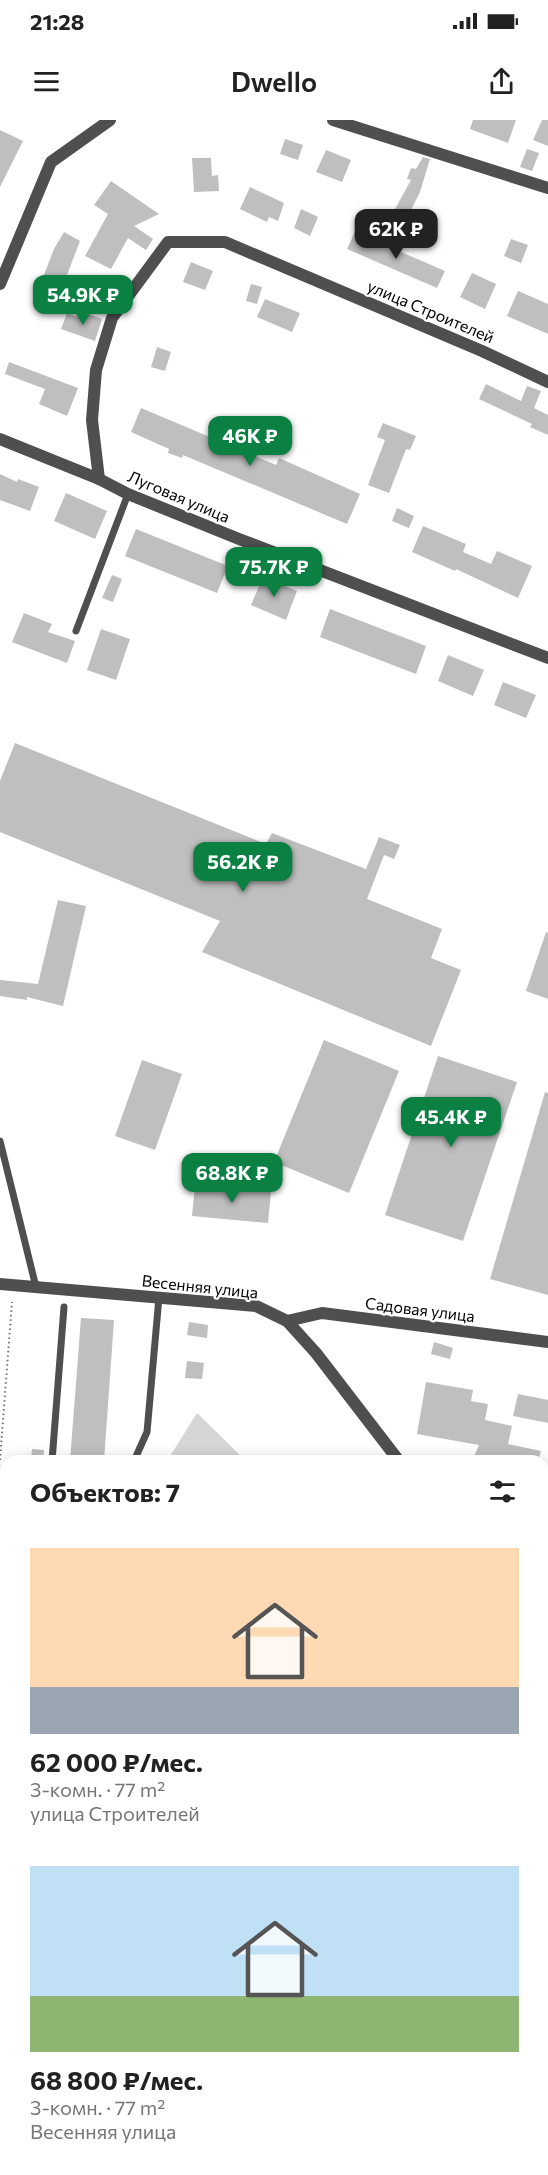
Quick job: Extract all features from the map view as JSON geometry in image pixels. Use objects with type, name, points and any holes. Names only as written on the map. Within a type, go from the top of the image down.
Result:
[{"type":"street","points":[[0,284],[51,162],[110,120]]},
{"type":"street","points":[[333,120],[548,188]]},
{"type":"street","name":"улица Строителей","points":[[99,478],[92,420],[96,369],[112,318],[168,242],[225,242],[482,351],[548,382]]},
{"type":"street","name":"Луговая улица","points":[[0,439],[99,478],[128,494],[363,588],[448,618],[548,658]]},
{"type":"street","name":"Весенняя улица","points":[[0,1284],[256,1306],[287,1321],[316,1353],[394,1455]]},
{"type":"street","name":"Садовая улица","points":[[287,1321],[322,1313],[548,1342]]},
{"type":"lane","points":[[76,631],[128,494]]},
{"type":"lane","points":[[0,1141],[36,1287]]},
{"type":"lane","points":[[137,1455],[147,1432],[159,1297]]},
{"type":"lane","points":[[52,1455],[64,1307]]},
{"type":"path","points":[[0,1455],[12,1302]]},
{"type":"shaded area","points":[[197,1413],[240,1455],[171,1455]]},
{"type":"building","points":[[473,120],[516,120],[508,143],[470,129]]},
{"type":"building","points":[[542,120],[548,120],[548,146],[533,140]]},
{"type":"building","points":[[0,130],[23,141],[0,187]]},
{"type":"building","points":[[285,139],[303,145],[298,160],[280,154]]},
{"type":"building","points":[[527,149],[539,153],[532,171],[520,167]]},
{"type":"building","points":[[326,150],[351,160],[342,182],[316,172]]},
{"type":"building","points":[[423,157],[430,159],[420,192],[408,216],[395,209],[411,180],[407,179],[411,168],[416,169]]},
{"type":"building","points":[[192,158],[211,158],[212,176],[218,175],[219,191],[194,192]]},
{"type":"building","points":[[111,181],[159,214],[134,226],[153,239],[146,250],[128,238],[111,269],[85,256],[108,214],[94,205]]},
{"type":"building","points":[[250,187],[284,203],[278,221],[269,217],[267,222],[240,209]]},
{"type":"building","points":[[301,209],[318,217],[310,236],[294,228]]},
{"type":"building","points":[[64,232],[80,241],[57,301],[37,293],[54,249]]},
{"type":"building","points":[[355,232],[445,271],[437,288],[347,249]]},
{"type":"building","points":[[511,239],[528,245],[521,263],[504,256]]},
{"type":"building","points":[[191,262],[213,271],[205,290],[183,282]]},
{"type":"building","points":[[472,273],[496,284],[485,309],[460,297]]},
{"type":"building","points":[[251,284],[262,287],[257,304],[246,301]]},
{"type":"building","points":[[518,291],[548,304],[548,334],[507,316]]},
{"type":"building","points":[[265,299],[300,313],[292,332],[257,317]]},
{"type":"building","points":[[67,313],[83,319],[85,313],[102,319],[95,341],[61,329]]},
{"type":"building","points":[[157,347],[171,352],[165,371],[151,367]]},
{"type":"building","points":[[9,362],[78,388],[67,416],[39,404],[45,389],[5,374]]},
{"type":"building","points":[[486,384],[521,401],[527,386],[541,391],[534,408],[548,415],[548,435],[530,427],[532,424],[479,399]]},
{"type":"building","points":[[141,408],[276,465],[279,458],[360,494],[347,524],[183,455],[182,458],[168,453],[169,449],[131,432]]},
{"type":"building","points":[[383,423],[416,436],[410,450],[406,449],[389,493],[368,485],[385,440],[377,437]]},
{"type":"building","points":[[0,474],[17,482],[18,479],[39,487],[30,511],[0,500]]},
{"type":"building","points":[[66,493],[107,511],[95,539],[54,521]]},
{"type":"building","points":[[397,508],[414,516],[409,528],[392,521]]},
{"type":"building","points":[[423,526],[466,544],[463,552],[491,564],[497,551],[532,566],[518,598],[456,569],[455,571],[412,552]]},
{"type":"building","points":[[136,529],[228,566],[217,593],[125,556]]},
{"type":"building","points":[[112,575],[122,579],[113,602],[102,598]]},
{"type":"building","points":[[263,577],[297,591],[286,620],[251,605]]},
{"type":"building","points":[[330,609],[426,646],[416,674],[320,637]]},
{"type":"building","points":[[24,613],[52,624],[48,632],[75,641],[67,663],[12,642]]},
{"type":"building","points":[[101,629],[130,639],[116,680],[87,670]]},
{"type":"building","points":[[448,655],[484,670],[473,696],[438,681]]},
{"type":"building","points":[[503,682],[536,695],[526,718],[494,705]]},
{"type":"building","points":[[15,743],[266,844],[272,833],[366,869],[379,837],[400,845],[394,859],[384,855],[367,899],[442,929],[431,958],[461,970],[431,1046],[202,952],[220,921],[0,832],[0,781]]},
{"type":"building","points":[[58,900],[86,906],[63,1006],[27,997],[27,1000],[0,996],[0,980],[38,984]]},
{"type":"building","points":[[546,932],[548,933],[548,999],[526,991]]},
{"type":"building","points":[[324,1040],[399,1071],[349,1193],[274,1162]]},
{"type":"building","points":[[438,1056],[517,1082],[463,1241],[385,1215]]},
{"type":"building","points":[[142,1060],[182,1074],[155,1150],[115,1136]]},
{"type":"building","points":[[545,1092],[548,1093],[548,1295],[490,1279]]},
{"type":"building","points":[[195,1185],[271,1192],[268,1223],[192,1216]]},
{"type":"building","points":[[81,1318],[114,1320],[104,1455],[70,1455]]},
{"type":"building","points":[[189,1322],[208,1325],[207,1338],[187,1335]]},
{"type":"building","points":[[434,1342],[453,1348],[450,1359],[431,1354]]},
{"type":"building","points":[[187,1361],[204,1363],[202,1379],[185,1378]]},
{"type":"building","points":[[426,1382],[473,1390],[471,1401],[488,1404],[485,1420],[512,1426],[508,1444],[541,1451],[540,1455],[475,1455],[479,1445],[417,1434]]},
{"type":"building","points":[[518,1394],[548,1400],[548,1423],[513,1416]]},
{"type":"building","points":[[32,1449],[44,1450],[44,1455],[31,1455]]}]
